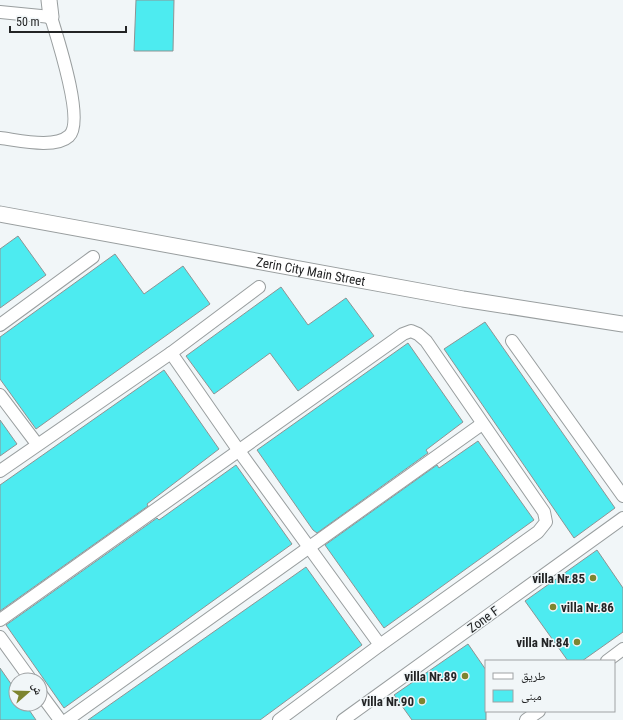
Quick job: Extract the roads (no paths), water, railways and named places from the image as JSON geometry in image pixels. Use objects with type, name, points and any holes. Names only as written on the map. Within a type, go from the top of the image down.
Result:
[{"type":"street","points":[[0,138],[46,143],[60,141],[70,136],[74,128],[73,101],[51,17],[49,0]]},
{"type":"street","points":[[0,12],[51,17]]},
{"type":"street","name":"Zerin City Main Street","points":[[0,214],[463,299],[623,324]]},
{"type":"street","points":[[0,325],[93,257]]},
{"type":"street","points":[[0,471],[171,352],[259,287]]},
{"type":"street","points":[[0,620],[403,334],[411,331],[418,334],[426,341],[544,512],[546,522],[538,532],[380,645],[279,720]]},
{"type":"street","points":[[512,341],[623,496]]},
{"type":"street","points":[[171,352],[239,451],[380,645]]},
{"type":"street","points":[[0,394],[37,444]]},
{"type":"street","points":[[67,720],[482,424]]},
{"type":"street","name":"Zone F","points":[[343,720],[623,518]]},
{"type":"street","points":[[0,637],[25,672]]},
{"type":"street","points":[[608,660],[623,649]]},
{"type":"street","points":[[48,704],[60,720]]},
{"type":"street","points":[[526,720],[538,712]]},
{"type":"place","name":"villa Nr.85","points":[[593,578]]},
{"type":"place","name":"villa Nr.86","points":[[553,607]]},
{"type":"place","name":"villa Nr.84","points":[[577,642]]},
{"type":"place","name":"villa Nr.89","points":[[465,676]]},
{"type":"place","name":"villa Nr.90","points":[[422,701]]}]
